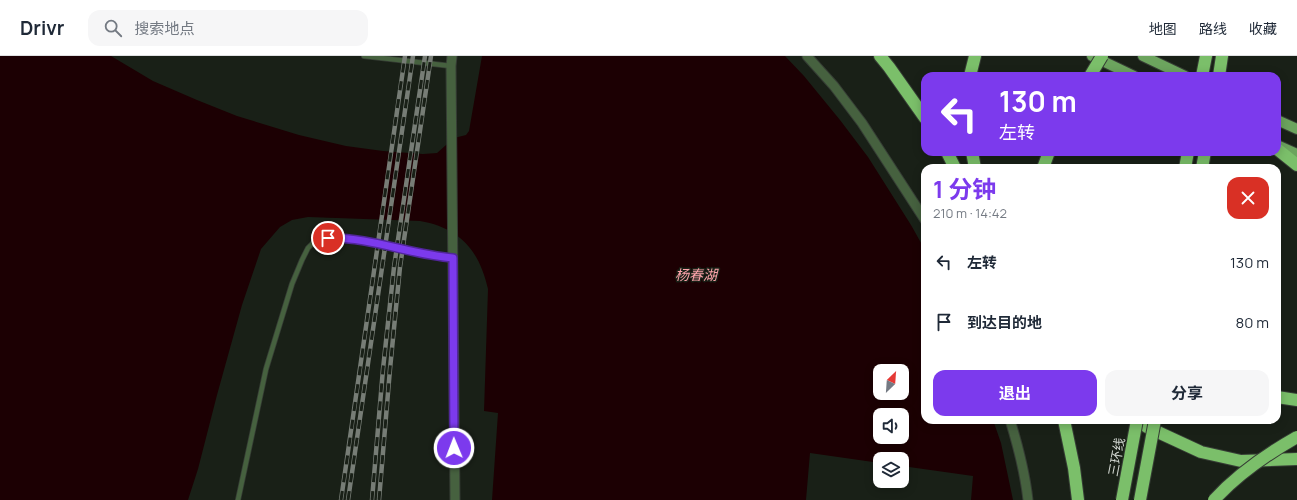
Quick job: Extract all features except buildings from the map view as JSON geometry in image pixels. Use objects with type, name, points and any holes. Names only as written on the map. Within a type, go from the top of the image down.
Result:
[{"type":"highway","points":[[880,56],[921,112]]},
{"type":"highway","points":[[971,72],[975,56]]},
{"type":"highway","points":[[1092,72],[1102,56]]},
{"type":"highway","points":[[1203,72],[1206,56]]},
{"type":"highway","points":[[1220,72],[1222,56]]},
{"type":"highway","points":[[1281,153],[1297,165]]},
{"type":"highway","points":[[1281,398],[1297,400]]},
{"type":"highway","points":[[1065,424],[1074,468],[1078,500]]},
{"type":"highway","name":"三环线","points":[[1122,500],[1135,424]]},
{"type":"highway","points":[[1142,424],[1201,452],[1241,461],[1297,459]]},
{"type":"highway","points":[[1140,500],[1154,424]]},
{"type":"highway","points":[[1214,500],[1232,482],[1297,436]]},
{"type":"main road","points":[[1092,56],[1126,72]]},
{"type":"main road","points":[[1143,56],[1177,72]]},
{"type":"main road","points":[[1281,122],[1297,129]]},
{"type":"main road","points":[[1281,147],[1297,154]]},
{"type":"street","points":[[807,56],[834,86],[862,123],[921,214]]},
{"type":"street","points":[[451,61],[455,500]]},
{"type":"street","points":[[1011,424],[1018,445],[1027,487],[1028,500]]},
{"type":"lane","points":[[364,56],[451,61]]},
{"type":"lane","points":[[238,500],[266,369],[292,284],[308,248],[315,241],[320,239],[345,238],[359,239],[438,257],[453,256]]},
{"type":"water","name":"杨春湖","points":[[0,56],[111,56],[153,81],[237,116],[299,135],[346,146],[423,154],[437,153],[454,138],[466,135],[469,131],[482,56],[785,56],[804,76],[868,157],[921,243],[921,424],[994,424],[1001,443],[1013,500],[971,500],[973,476],[909,467],[909,452],[873,452],[873,462],[810,453],[806,500],[492,500],[498,413],[484,411],[488,289],[479,263],[466,243],[457,235],[446,229],[434,224],[420,221],[308,217],[292,220],[280,227],[261,249],[242,305],[198,469],[188,500],[0,500]]},
{"type":"railway","points":[[341,500],[405,56]]},
{"type":"railway","points":[[348,500],[413,56]]},
{"type":"railway","points":[[372,500],[383,369],[394,267],[425,56]]},
{"type":"railway","points":[[379,500],[400,267],[431,56]]},
{"type":"route","points":[[328,238],[359,239],[438,257],[453,258],[454,448]]}]
